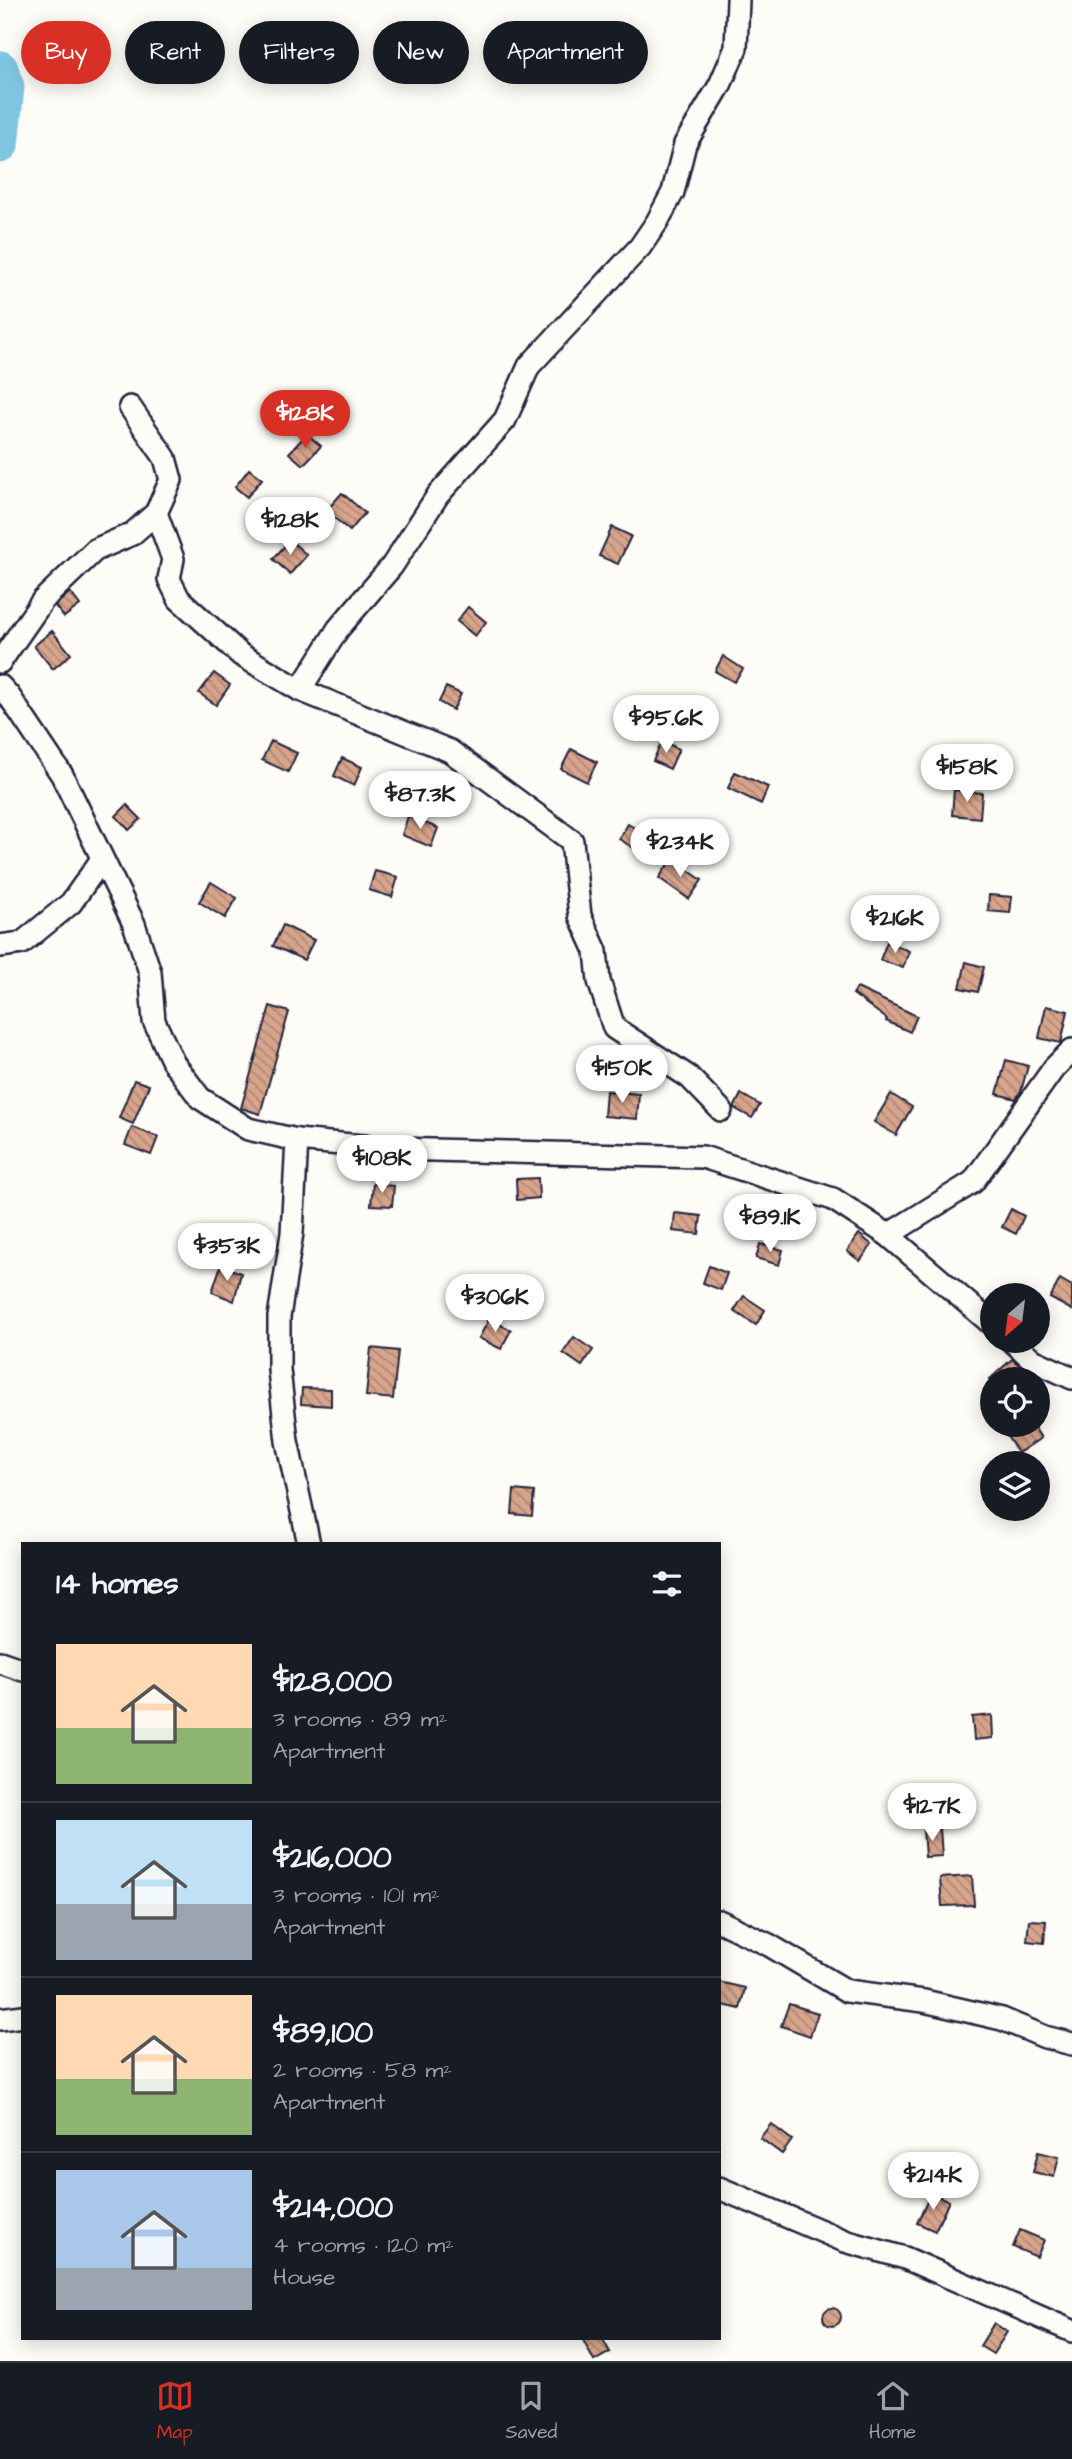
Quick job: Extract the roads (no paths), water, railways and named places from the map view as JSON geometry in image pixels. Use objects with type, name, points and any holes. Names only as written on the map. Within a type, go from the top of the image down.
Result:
[{"type":"street","points":[[300,690],[338,629],[392,566],[438,495],[505,420],[529,366],[640,247],[657,222],[673,192],[685,144],[720,85],[736,48],[738,0]]},
{"type":"street","points":[[0,662],[43,600],[96,550],[132,534],[156,513],[171,480],[165,458],[130,407]]},
{"type":"street","points":[[156,513],[173,559],[169,579],[179,599],[241,654],[300,690],[450,751],[572,841],[580,915],[596,951],[599,981],[614,1028],[689,1077],[721,1110]]},
{"type":"street","points":[[0,686],[62,775],[134,924],[150,972],[154,1021],[173,1062],[200,1098],[248,1129],[298,1140],[395,1149],[703,1157],[833,1199],[888,1235],[980,1314]]},
{"type":"street","points":[[0,946],[22,943],[71,904],[102,859]]},
{"type":"street","points":[[888,1235],[973,1182],[1054,1068],[1072,1050]]},
{"type":"street","points":[[298,1140],[292,1233],[279,1317],[279,1370],[287,1441],[309,1542]]},
{"type":"street","points":[[1026,1353],[1034,1360],[1072,1378]]},
{"type":"street","points":[[0,1662],[21,1669]]},
{"type":"street","points":[[721,1922],[769,1945],[847,1991],[924,2001],[1002,2019],[1045,2037],[1072,2044]]},
{"type":"street","points":[[0,2002],[13,2017]]},
{"type":"street","points":[[721,2189],[845,2241],[905,2259],[1072,2331]]},
{"type":"waterway","points":[[0,69],[6,87],[0,145]]}]
